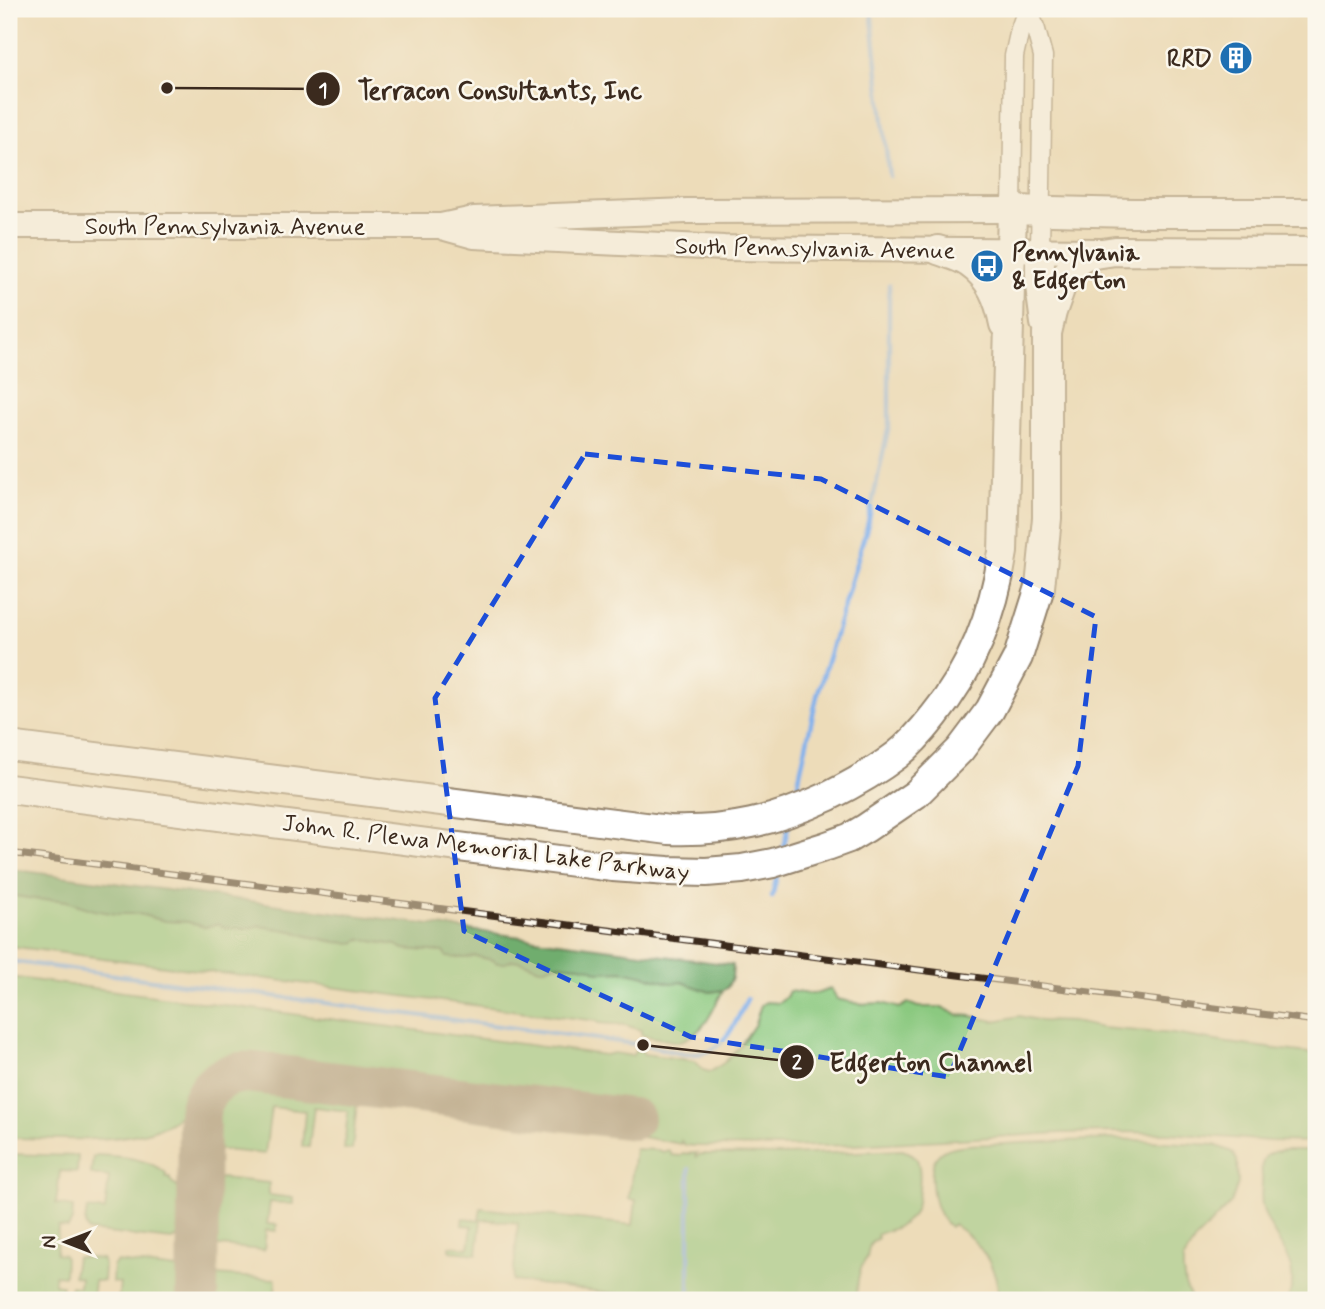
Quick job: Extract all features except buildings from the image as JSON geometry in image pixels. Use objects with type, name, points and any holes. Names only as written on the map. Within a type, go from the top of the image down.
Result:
[{"type":"main road","name":"South Pennsylvania Avenue","points":[[9,226],[441,226],[474,219],[612,213],[1012,210],[1316,213]]},
{"type":"main road","name":"John R. Plewa Memorial Lake Parkway","points":[[9,746],[687,831],[756,823],[808,806],[857,782],[900,753],[942,706],[962,677],[977,648],[999,583],[1003,551],[1012,210]]},
{"type":"main road","points":[[712,248],[713,212]]},
{"type":"main road","name":"South Pennsylvania Avenue","points":[[441,226],[474,236],[712,248],[1316,252]]},
{"type":"main road","points":[[938,250],[967,261],[985,277],[999,300],[1009,345]]},
{"type":"main road","points":[[1040,250],[1040,286],[1046,333]]},
{"type":"main road","name":"John R. Plewa Memorial Lake Parkway","points":[[9,789],[668,872],[742,869],[774,863],[849,838],[916,794],[960,750],[990,710],[1018,657],[1040,587],[1046,518],[1046,333],[1057,296],[1071,268],[1080,259],[1115,251]]},
{"type":"street","points":[[1012,210],[1014,56],[1028,9]]},
{"type":"street","points":[[1028,9],[1043,55],[1040,250]]},
{"type":"highlighted area","points":[[585,454],[821,479],[1096,617],[1078,766],[949,1077],[691,1037],[464,931],[435,698]]},
{"type":"green space","points":[[9,869],[733,965],[732,978],[727,988],[710,992],[682,982],[670,983],[622,971],[598,972],[581,966],[556,964],[540,968],[521,961],[497,963],[475,956],[447,957],[444,952],[404,949],[396,945],[359,939],[355,943],[336,942],[260,926],[241,929],[219,924],[205,927],[139,914],[116,914],[67,901],[9,895]]},
{"type":"green space","points":[[9,895],[67,901],[94,910],[139,914],[205,927],[219,924],[241,929],[260,926],[336,942],[355,943],[359,939],[397,945],[404,949],[444,952],[447,957],[475,956],[513,960],[540,968],[556,964],[581,966],[599,972],[622,971],[670,983],[682,982],[710,992],[723,990],[711,1015],[701,1028],[678,1042],[641,1035],[641,1030],[625,1025],[9,946]]},
{"type":"green space","points":[[9,977],[605,1055],[614,1053],[632,1056],[636,1050],[641,1050],[644,1054],[695,1061],[703,1070],[710,1072],[725,1062],[740,1046],[755,1024],[761,1005],[766,1002],[779,1003],[789,991],[814,994],[831,988],[837,999],[860,1004],[882,1003],[900,1008],[908,1003],[918,1007],[942,1007],[957,1015],[995,1021],[1019,1016],[1316,1054],[1316,1142],[1118,1132],[854,1145],[695,1146],[685,1145],[681,1141],[681,1144],[636,1136],[638,1107],[244,1061],[226,1064],[211,1071],[194,1090],[182,1112],[170,1123],[153,1130],[113,1138],[9,1138]]},
{"type":"green space","points":[[248,1086],[356,1098],[352,1150],[344,1149],[348,1111],[314,1107],[309,1147],[302,1146],[305,1111],[271,1107],[265,1154],[213,1149],[213,1129],[218,1109],[229,1094]]},
{"type":"green space","points":[[1118,1139],[1215,1145],[1232,1152],[1237,1160],[1238,1183],[1231,1203],[1196,1239],[1183,1260],[1185,1285],[1192,1300],[998,1300],[995,1277],[986,1256],[962,1231],[953,1224],[950,1227],[936,1207],[932,1175],[937,1156],[946,1149],[962,1146]]},
{"type":"green space","points":[[635,1149],[663,1152],[668,1150],[671,1155],[680,1156],[697,1153],[696,1157],[701,1154],[785,1155],[902,1150],[913,1155],[918,1163],[918,1197],[911,1217],[897,1227],[877,1235],[878,1238],[871,1244],[858,1278],[858,1300],[626,1300],[626,1295],[513,1281],[518,1223],[481,1219],[477,1254],[450,1251],[450,1246],[469,1248],[472,1226],[462,1225],[463,1218],[479,1220],[481,1208],[633,1225],[636,1200],[629,1199]]},
{"type":"green space","points":[[1316,1150],[1316,1300],[1287,1300],[1292,1285],[1291,1268],[1262,1204],[1264,1159],[1270,1153]]},
{"type":"green space","points":[[9,1154],[78,1156],[77,1172],[60,1171],[56,1204],[73,1207],[72,1221],[68,1228],[58,1227],[56,1254],[64,1255],[64,1276],[55,1275],[54,1284],[62,1285],[61,1295],[69,1296],[71,1286],[79,1287],[80,1278],[73,1276],[76,1258],[102,1259],[103,1281],[94,1281],[92,1299],[103,1300],[9,1299]]},
{"type":"green space","points":[[97,1155],[142,1161],[166,1173],[166,1177],[170,1177],[180,1190],[182,1198],[181,1236],[172,1240],[88,1231],[85,1224],[87,1209],[105,1211],[109,1177],[91,1174],[93,1157]]},
{"type":"green space","points":[[221,1178],[269,1183],[269,1195],[293,1198],[293,1204],[270,1202],[267,1224],[277,1225],[276,1231],[266,1230],[264,1250],[219,1246],[211,1240],[211,1183]]},
{"type":"green space","points":[[117,1262],[177,1269],[182,1278],[182,1300],[118,1300],[120,1283],[112,1282],[113,1266]]},
{"type":"green space","points":[[215,1275],[275,1279],[274,1300],[211,1300],[211,1278]]},
{"type":"waterway","points":[[871,9],[889,176]]},
{"type":"waterway","points":[[794,801],[817,696],[867,527],[889,425],[889,285]]},
{"type":"waterway","points":[[783,849],[789,823]]},
{"type":"waterway","points":[[772,897],[778,871]]},
{"type":"waterway","points":[[9,961],[643,1045],[689,1054],[711,1050],[725,1039],[747,999]]},
{"type":"waterway","points":[[689,1169],[689,1300]]},
{"type":"taxiway","points":[[197,1300],[199,1113],[211,1087],[226,1077],[255,1073],[633,1119]]},
{"type":"railway","points":[[9,853],[1316,1021]]},
{"type":"place","name":"RRD","points":[[1236,58]]},
{"type":"place","name":"Terracon Consultants, Inc","points":[[167,88]]},
{"type":"place","name":"Pennylvania & Edgerton","points":[[987,266]]},
{"type":"place","name":"Edgerton Channel","points":[[643,1045]]}]
